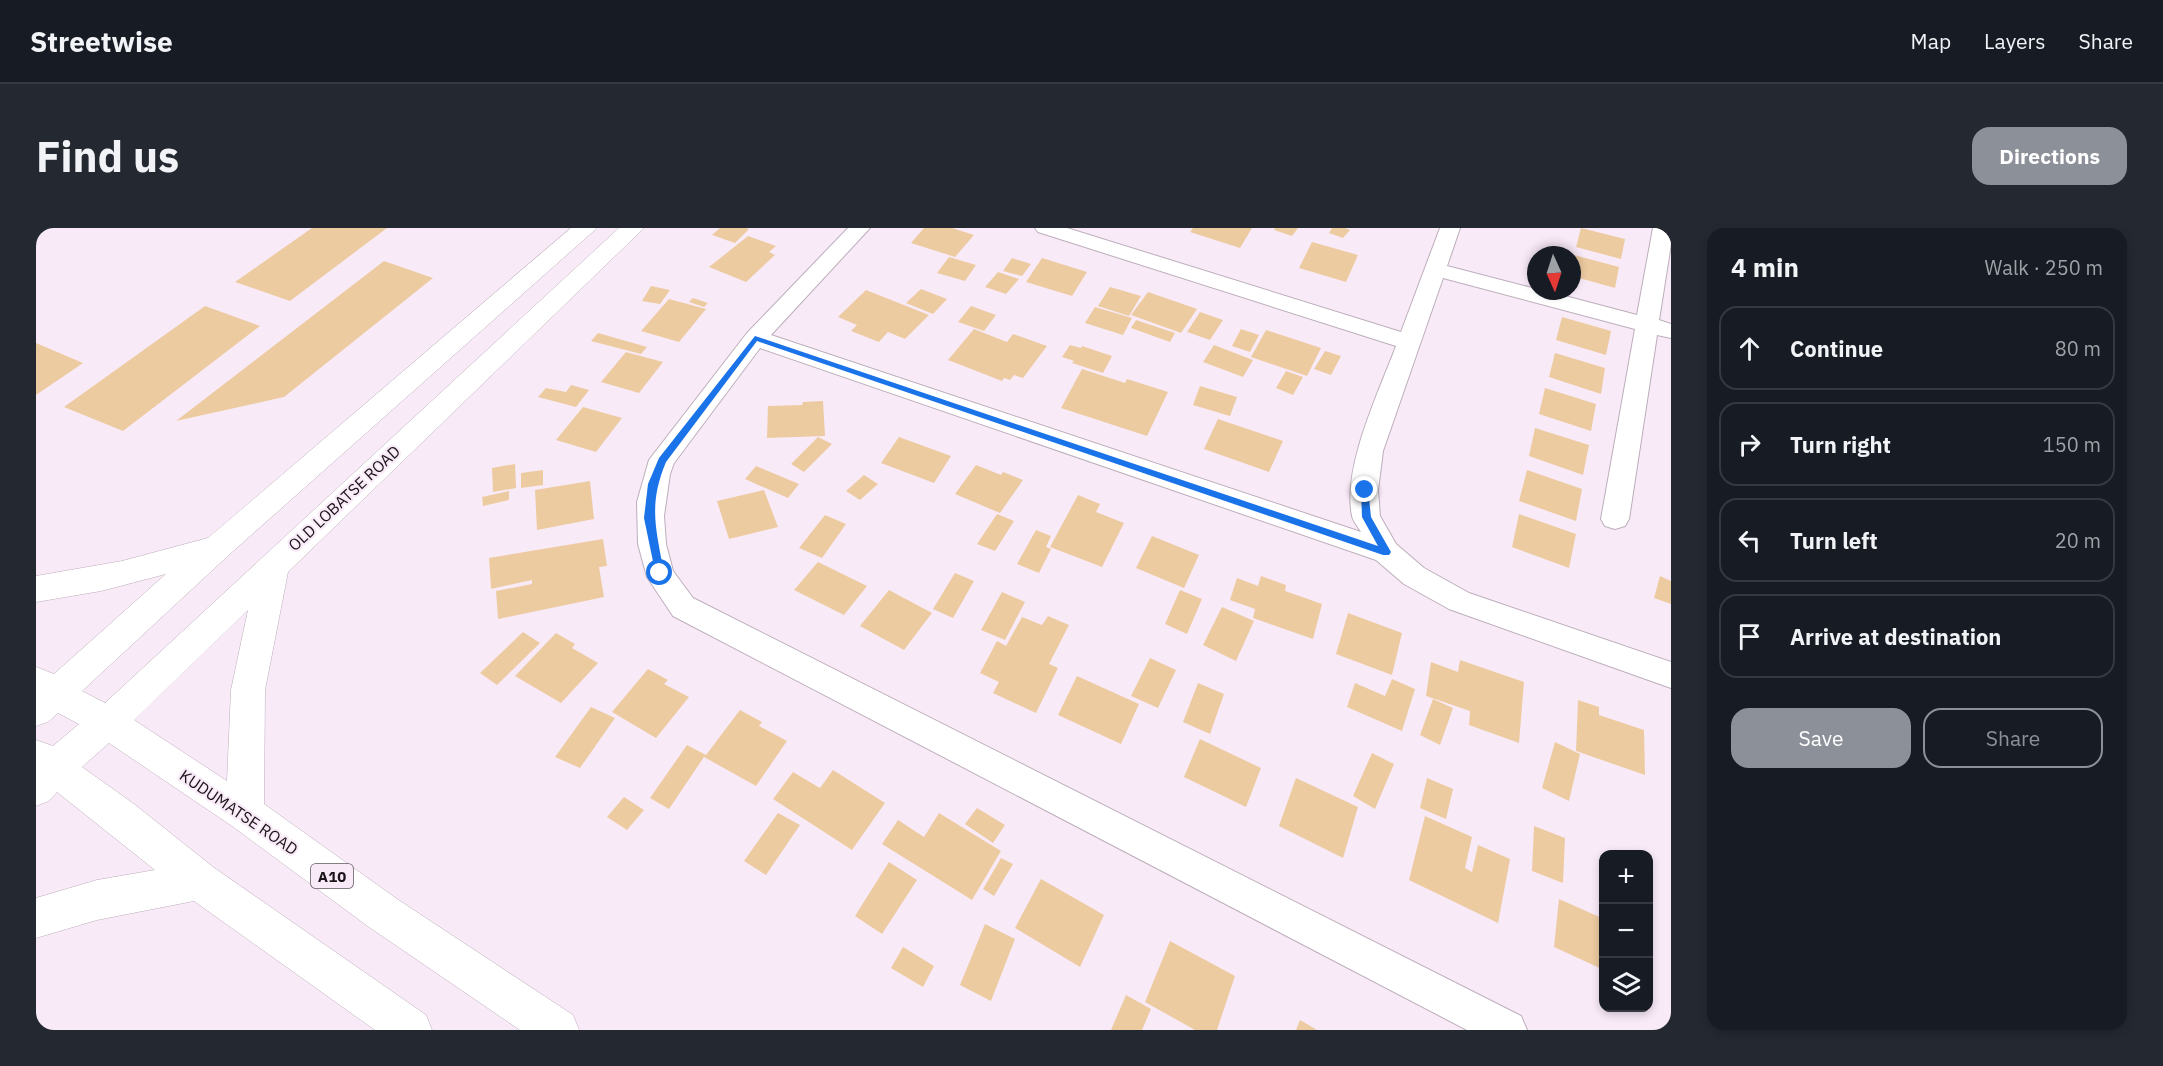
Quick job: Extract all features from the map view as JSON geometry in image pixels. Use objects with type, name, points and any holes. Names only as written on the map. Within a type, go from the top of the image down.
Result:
[{"type":"main road","points":[[42,695],[220,545],[558,239],[585,228]]},
{"type":"main road","name":"OLD LOBATSE ROAD","points":[[42,770],[108,722],[274,563],[632,228]]},
{"type":"main road","points":[[36,589],[68,586],[141,569],[220,545]]},
{"type":"main road","points":[[245,813],[248,690],[274,563]]},
{"type":"main road","name":"KUDUMATSE ROAD","points":[[42,695],[108,722],[245,813],[383,913],[558,1030]]},
{"type":"main road","points":[[42,770],[121,817],[199,881],[411,1030]]},
{"type":"main road","points":[[36,918],[97,900],[199,881]]},
{"type":"street","points":[[860,228],[755,338],[662,460],[652,484],[649,518],[660,573],[683,608],[1507,1030]]},
{"type":"street","points":[[1045,228],[1408,342]]},
{"type":"street","points":[[1450,228],[1370,451],[1365,490],[1366,517],[1386,552],[1414,576],[1459,601],[1671,675]]},
{"type":"street","points":[[1615,519],[1663,228]]},
{"type":"street","points":[[1435,269],[1671,331]]},
{"type":"street","points":[[755,338],[1386,552]]},
{"type":"building","points":[[312,228],[387,228],[290,301],[235,282]]},
{"type":"building","points":[[720,228],[749,229],[735,243],[712,235]]},
{"type":"building","points":[[924,228],[952,228],[974,235],[955,257],[911,243]]},
{"type":"building","points":[[1193,228],[1252,228],[1240,248],[1190,232]]},
{"type":"building","points":[[1275,228],[1298,228],[1292,236],[1274,230]]},
{"type":"building","points":[[1332,228],[1350,230],[1343,238],[1329,233]]},
{"type":"building","points":[[1581,228],[1625,239],[1621,259],[1576,246]]},
{"type":"building","points":[[748,236],[776,246],[769,252],[775,255],[746,282],[709,267]]},
{"type":"building","points":[[1312,242],[1358,255],[1346,282],[1299,268]]},
{"type":"building","points":[[949,257],[976,265],[965,281],[937,273]]},
{"type":"building","points":[[1581,257],[1619,267],[1615,288],[1581,279]]},
{"type":"building","points":[[1012,258],[1031,264],[1022,276],[1003,271]]},
{"type":"building","points":[[1042,258],[1087,272],[1072,296],[1026,282]]},
{"type":"building","points":[[384,261],[433,278],[284,397],[176,421]]},
{"type":"building","points":[[998,272],[1019,279],[1006,294],[985,287]]},
{"type":"building","points":[[651,286],[670,290],[660,304],[642,301]]},
{"type":"building","points":[[1110,287],[1141,296],[1129,316],[1098,306]]},
{"type":"building","points":[[921,289],[947,299],[933,314],[906,303]]},
{"type":"building","points":[[866,290],[929,315],[905,339],[888,332],[879,342],[851,331],[857,325],[838,317]]},
{"type":"building","points":[[1148,292],[1197,309],[1181,333],[1131,315]]},
{"type":"building","points":[[693,298],[708,303],[704,307],[689,302]]},
{"type":"building","points":[[669,299],[706,309],[679,342],[641,331]]},
{"type":"building","points":[[205,306],[260,326],[123,431],[64,407]]},
{"type":"building","points":[[971,306],[996,315],[984,331],[958,322]]},
{"type":"building","points":[[1095,307],[1132,318],[1123,335],[1085,323]]},
{"type":"building","points":[[1200,312],[1223,320],[1210,340],[1187,332]]},
{"type":"building","points":[[1562,317],[1611,331],[1606,355],[1556,340]]},
{"type":"building","points":[[1136,320],[1175,333],[1170,342],[1131,328]]},
{"type":"building","points":[[974,329],[1007,342],[1013,334],[1047,346],[1023,378],[1014,375],[1010,380],[1004,378],[1002,381],[948,360]]},
{"type":"building","points":[[1241,329],[1259,335],[1250,352],[1232,346]]},
{"type":"building","points":[[1266,330],[1321,348],[1307,376],[1251,357]]},
{"type":"building","points":[[598,333],[647,347],[641,354],[591,341]]},
{"type":"building","points":[[36,343],[83,363],[36,395]]},
{"type":"building","points":[[1070,345],[1081,348],[1082,346],[1112,356],[1103,373],[1072,363],[1074,361],[1062,357]]},
{"type":"building","points":[[1214,345],[1253,360],[1243,377],[1203,362]]},
{"type":"building","points":[[1325,351],[1341,356],[1331,375],[1314,369]]},
{"type":"building","points":[[626,352],[663,362],[639,393],[601,382]]},
{"type":"building","points":[[1555,353],[1605,368],[1601,394],[1549,377]]},
{"type":"building","points":[[1082,369],[1125,383],[1127,379],[1168,392],[1147,436],[1061,408]]},
{"type":"building","points":[[1286,371],[1303,377],[1293,395],[1276,388]]},
{"type":"building","points":[[571,385],[589,390],[576,407],[538,397],[546,388],[566,392]]},
{"type":"building","points":[[1200,386],[1237,397],[1230,416],[1193,405]]},
{"type":"building","points":[[1545,388],[1596,404],[1591,431],[1539,414]]},
{"type":"building","points":[[823,401],[825,436],[767,438],[768,406],[802,405],[803,402]]},
{"type":"building","points":[[583,407],[622,418],[596,452],[556,440]]},
{"type":"building","points":[[1218,419],[1283,441],[1269,472],[1204,449]]},
{"type":"building","points":[[1535,428],[1589,445],[1583,475],[1529,456]]},
{"type":"building","points":[[818,437],[832,444],[804,472],[791,464]]},
{"type":"building","points":[[899,437],[951,456],[934,483],[881,463]]},
{"type":"building","points":[[515,464],[516,488],[493,492],[492,468]]},
{"type":"building","points":[[976,465],[1001,475],[1003,472],[1023,480],[1000,513],[955,494]]},
{"type":"building","points":[[756,466],[799,484],[788,498],[745,479]]},
{"type":"building","points":[[543,470],[543,485],[521,488],[521,473]]},
{"type":"building","points":[[1527,470],[1582,489],[1576,521],[1519,501]]},
{"type":"building","points":[[864,475],[878,484],[860,500],[846,491]]},
{"type":"building","points":[[590,481],[594,519],[537,530],[535,490]]},
{"type":"building","points":[[764,490],[778,527],[729,539],[717,501]]},
{"type":"building","points":[[509,491],[509,500],[483,506],[482,497]]},
{"type":"building","points":[[1078,495],[1100,504],[1096,512],[1124,523],[1102,567],[1050,547]]},
{"type":"building","points":[[997,514],[1014,521],[995,551],[977,544]]},
{"type":"building","points":[[1519,514],[1576,534],[1569,568],[1512,547]]},
{"type":"building","points":[[825,515],[846,524],[822,558],[799,548]]},
{"type":"building","points":[[1036,530],[1051,536],[1046,547],[1051,549],[1039,573],[1017,564]]},
{"type":"building","points":[[1152,536],[1199,555],[1184,588],[1136,568]]},
{"type":"building","points":[[603,539],[607,566],[599,567],[604,597],[498,619],[496,591],[532,584],[532,580],[491,589],[489,558]]},
{"type":"building","points":[[818,562],[867,586],[844,615],[794,590]]},
{"type":"building","points":[[955,573],[974,581],[953,618],[933,609]]},
{"type":"building","points":[[1261,576],[1286,585],[1285,591],[1322,604],[1313,639],[1253,618],[1255,609],[1230,600],[1237,578],[1258,586]]},
{"type":"building","points":[[1660,576],[1671,581],[1671,604],[1654,598]]},
{"type":"building","points":[[889,590],[932,613],[904,650],[860,626]]},
{"type":"building","points":[[1180,590],[1202,599],[1187,634],[1165,624]]},
{"type":"building","points":[[1002,592],[1025,602],[1005,640],[981,630]]},
{"type":"building","points":[[1222,607],[1254,621],[1236,661],[1203,645]]},
{"type":"building","points":[[1348,613],[1402,633],[1392,675],[1336,654]]},
{"type":"building","points":[[1048,616],[1069,625],[1049,664],[1058,668],[1036,713],[993,693],[999,682],[980,673],[997,641],[1006,646],[1022,617],[1042,625]]},
{"type":"building","points":[[523,632],[540,643],[497,685],[480,673]]},
{"type":"building","points":[[556,633],[575,644],[572,648],[598,663],[561,703],[515,676]]},
{"type":"building","points":[[1150,658],[1176,670],[1158,708],[1131,696]]},
{"type":"building","points":[[1460,660],[1524,682],[1519,743],[1469,725],[1470,711],[1426,696],[1431,662],[1458,672]]},
{"type":"building","points":[[648,669],[668,680],[664,684],[689,697],[656,738],[612,712]]},
{"type":"building","points":[[1077,676],[1139,704],[1121,744],[1058,715]]},
{"type":"building","points":[[1392,679],[1415,689],[1402,731],[1347,707],[1355,683],[1385,696]]},
{"type":"building","points":[[1198,683],[1224,694],[1210,734],[1183,722]]},
{"type":"building","points":[[1433,699],[1453,708],[1440,745],[1420,735]]},
{"type":"building","points":[[1578,700],[1599,707],[1599,715],[1644,730],[1645,775],[1576,751]]},
{"type":"building","points":[[591,707],[615,718],[580,768],[555,757]]},
{"type":"building","points":[[740,710],[762,722],[759,726],[787,741],[756,786],[704,757],[669,809],[650,798],[687,745],[706,755]]},
{"type":"building","points":[[1200,739],[1261,768],[1246,807],[1184,777]]},
{"type":"building","points":[[1555,742],[1580,754],[1569,801],[1542,788]]},
{"type":"building","points":[[1372,753],[1394,764],[1375,809],[1353,796]]},
{"type":"building","points":[[833,770],[885,803],[852,850],[773,799],[793,772],[820,788]]},
{"type":"building","points":[[1296,778],[1358,807],[1343,858],[1279,826]]},
{"type":"building","points":[[1427,778],[1453,789],[1446,819],[1420,808]]},
{"type":"building","points":[[624,797],[644,810],[627,830],[607,817]]},
{"type":"building","points":[[977,808],[1005,825],[993,843],[965,824]]},
{"type":"building","points":[[778,813],[800,825],[766,875],[744,861]]},
{"type":"building","points":[[939,813],[1001,851],[972,900],[882,844],[898,820],[924,837]]},
{"type":"building","points":[[1425,816],[1472,837],[1465,868],[1472,872],[1478,845],[1510,859],[1498,923],[1409,880]]},
{"type":"building","points":[[1534,826],[1565,838],[1563,883],[1532,871]]},
{"type":"building","points":[[1001,858],[1013,864],[994,896],[983,889]]},
{"type":"building","points":[[889,862],[917,880],[882,934],[855,916]]},
{"type":"building","points":[[1041,879],[1104,915],[1080,967],[1015,928]]},
{"type":"building","points":[[1559,899],[1599,917],[1599,968],[1554,947]]},
{"type":"building","points":[[985,924],[1015,939],[991,1001],[960,985]]},
{"type":"building","points":[[1170,941],[1235,976],[1217,1030],[1195,1030],[1145,1002]]},
{"type":"building","points":[[903,947],[934,966],[923,987],[891,968]]},
{"type":"building","points":[[1126,995],[1151,1009],[1142,1030],[1111,1030]]},
{"type":"building","points":[[1300,1020],[1317,1030],[1296,1030]]},
{"type":"route","points":[[660,573],[649,518],[652,484],[662,460],[755,338],[1386,552],[1366,517],[1365,490]]}]
